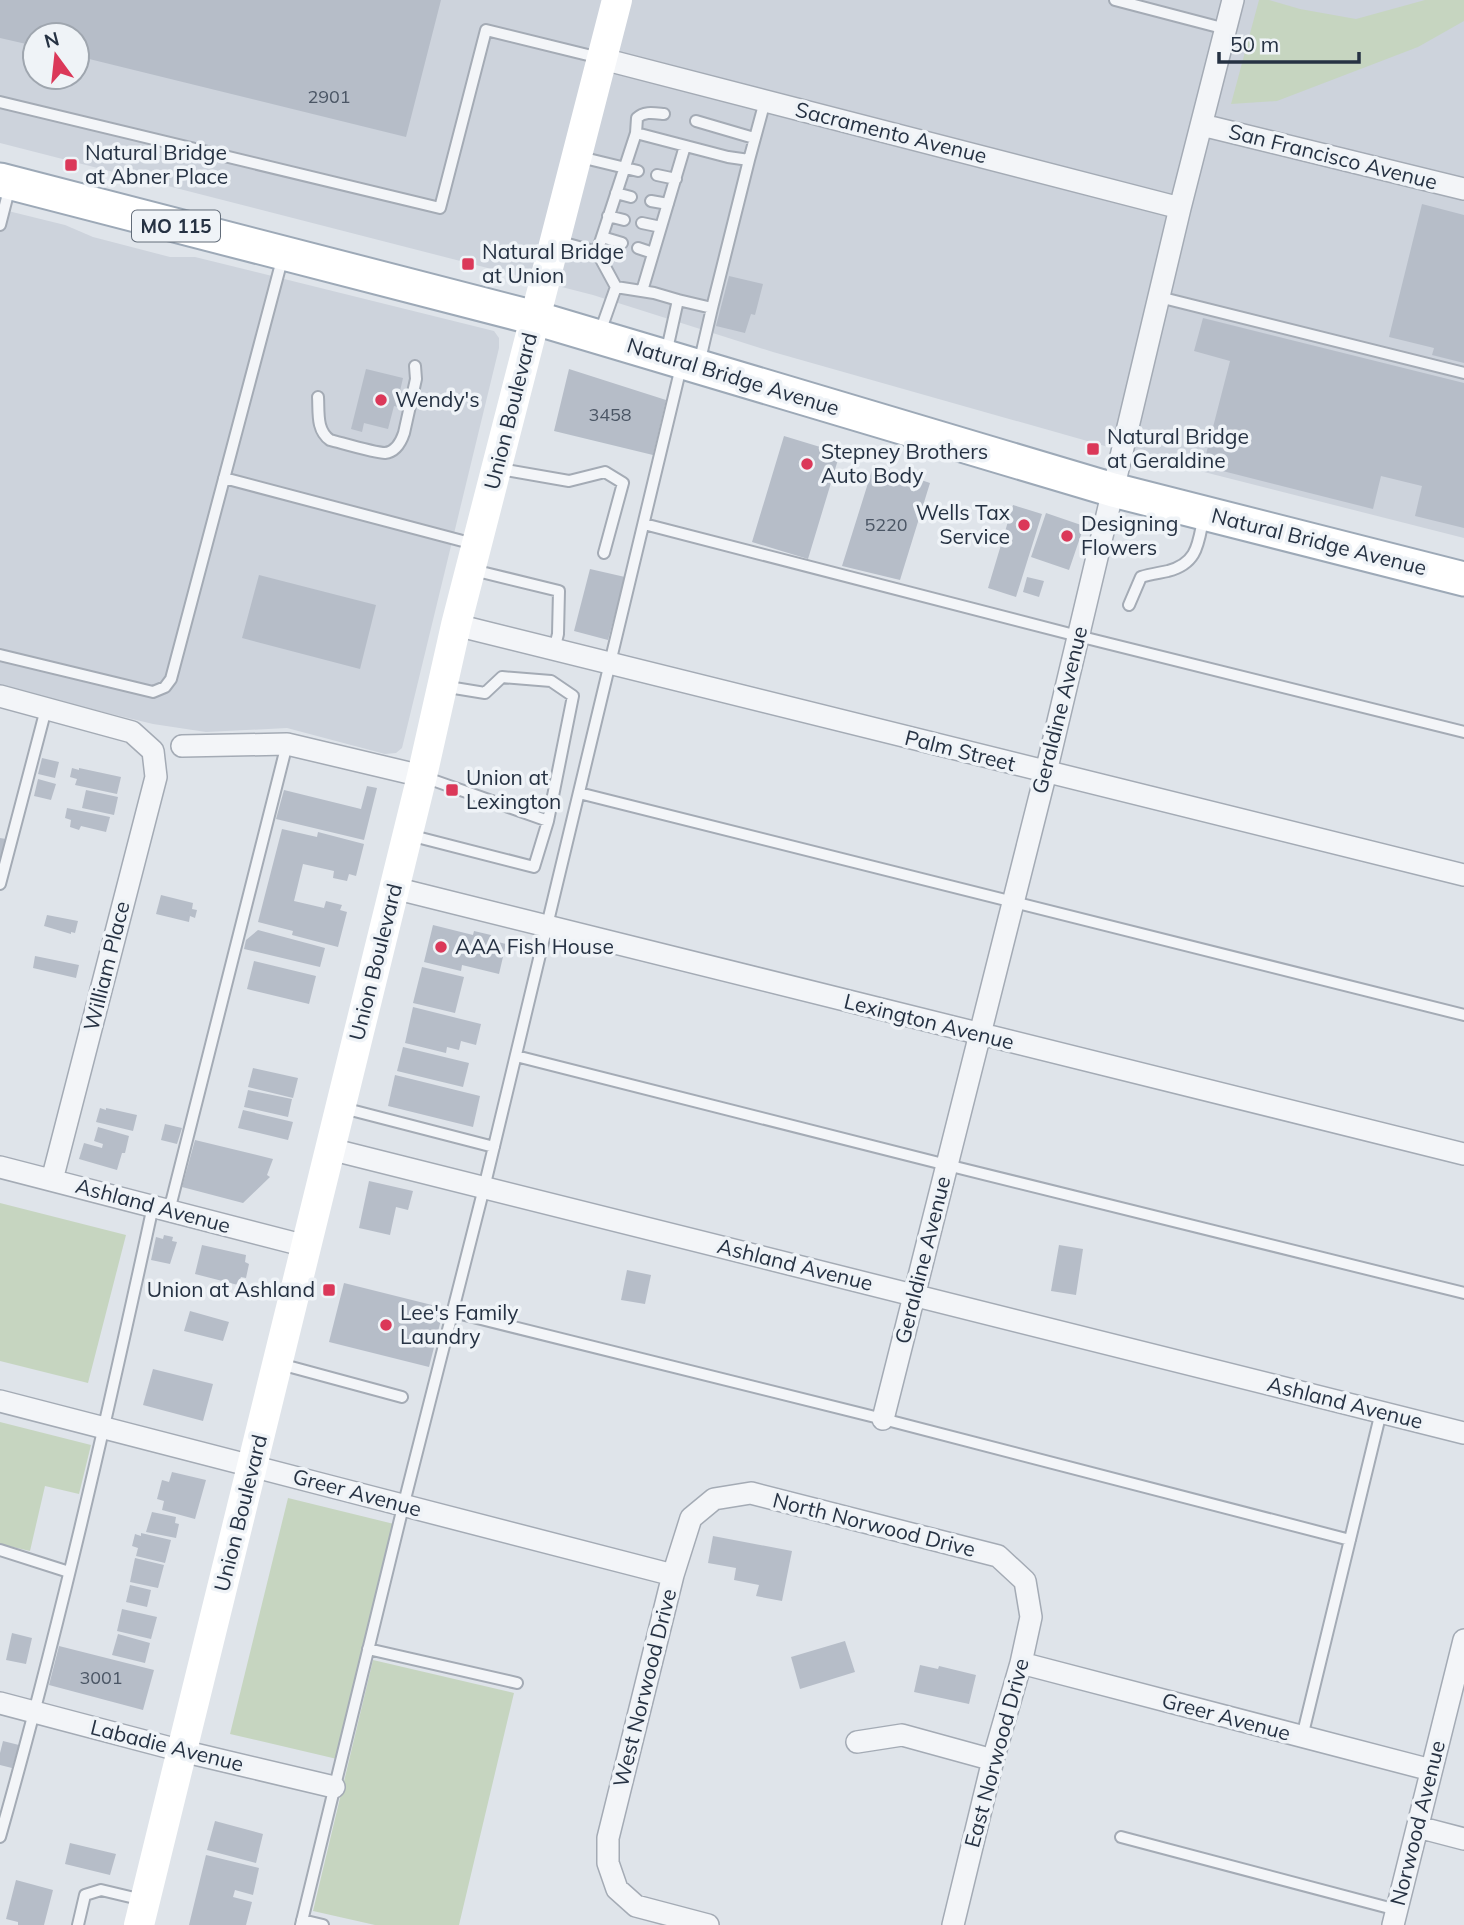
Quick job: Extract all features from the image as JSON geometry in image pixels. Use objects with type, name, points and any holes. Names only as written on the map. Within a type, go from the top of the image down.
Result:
[{"type":"main road","name":"Union Boulevard","points":[[142,1913],[422,776],[456,625],[617,0]]},
{"type":"main road","name":"Natural Bridge Avenue","points":[[6,182],[536,318],[1113,490],[1464,579]]},
{"type":"street","name":"Geraldine Avenue","points":[[883,1419],[1046,772],[1180,208],[1233,0]]},
{"type":"street","name":"Sacramento Avenue","points":[[603,59],[1180,208]]},
{"type":"street","name":"San Francisco Avenue","points":[[1202,125],[1464,189]]},
{"type":"street","name":"Palm Street","points":[[456,625],[1464,874]]},
{"type":"street","points":[[0,696],[46,709]]},
{"type":"street","name":"William Place","points":[[46,709],[132,732],[153,751],[156,776],[52,1180]]},
{"type":"street","points":[[182,746],[287,744],[422,776]]},
{"type":"street","name":"Lexington Avenue","points":[[394,888],[1464,1154]]},
{"type":"street","name":"Ashland Avenue","points":[[330,1149],[1464,1433]]},
{"type":"street","name":"Ashland Avenue","points":[[0,1167],[306,1247]]},
{"type":"street","name":"Greer Avenue","points":[[0,1401],[673,1575]]},
{"type":"street","name":"North Norwood Drive","points":[[714,1499],[751,1493],[998,1556],[1025,1581]]},
{"type":"street","name":"West Norwood Drive","points":[[708,1925],[636,1906],[617,1889],[608,1863],[608,1838],[673,1575],[691,1518],[714,1499]]},
{"type":"street","name":"East Norwood Drive","points":[[953,1925],[1031,1617],[1025,1581]]},
{"type":"street","name":"Norwood Avenue","points":[[1395,1917],[1464,1640]]},
{"type":"street","name":"Greer Avenue","points":[[1021,1664],[1431,1770]]},
{"type":"street","name":"Labadie Avenue","points":[[0,1703],[182,1751],[334,1787]]},
{"type":"street","points":[[857,1742],[902,1735],[993,1760]]},
{"type":"street","points":[[1418,1827],[1464,1839]]},
{"type":"lane","points":[[1115,0],[1226,29]]},
{"type":"lane","points":[[0,102],[440,208],[486,30],[603,59]]},
{"type":"lane","points":[[323,1925],[302,1922],[334,1787],[484,1188],[682,362],[712,308],[765,101]]},
{"type":"lane","points":[[597,252],[636,133],[637,118],[652,113],[664,114]]},
{"type":"lane","points":[[696,121],[754,138]]},
{"type":"lane","points":[[636,133],[727,157],[749,160]]},
{"type":"lane","points":[[642,291],[685,146]]},
{"type":"lane","points":[[578,157],[638,171]]},
{"type":"lane","points":[[657,175],[676,179]]},
{"type":"lane","points":[[0,225],[6,182]]},
{"type":"lane","points":[[616,193],[631,197]]},
{"type":"lane","points":[[651,201],[668,204]]},
{"type":"lane","points":[[608,216],[624,220]]},
{"type":"lane","points":[[642,223],[661,227]]},
{"type":"lane","points":[[602,237],[622,243]]},
{"type":"lane","points":[[556,241],[597,252],[616,287],[599,337]]},
{"type":"lane","points":[[638,248],[653,253]]},
{"type":"lane","points":[[0,655],[153,692],[164,687],[171,679],[284,253]]},
{"type":"lane","points":[[616,287],[712,308]]},
{"type":"lane","points":[[1159,297],[1464,373]]},
{"type":"lane","points":[[678,300],[682,362]]},
{"type":"lane","points":[[317,397],[320,428],[324,436],[330,440],[384,453],[393,450],[404,433],[416,379],[415,366]]},
{"type":"lane","points":[[497,468],[569,481],[605,472],[623,483],[604,553]]},
{"type":"lane","points":[[224,478],[474,557],[559,591],[558,634],[554,650]]},
{"type":"lane","points":[[1129,606],[1141,577],[1180,567],[1192,558],[1197,550],[1204,513]]},
{"type":"lane","points":[[643,524],[1464,732]]},
{"type":"lane","points":[[407,835],[534,867],[548,821],[573,696],[551,681],[502,677],[485,693],[442,686]]},
{"type":"lane","points":[[0,884],[46,709]]},
{"type":"lane","points":[[0,1837],[36,1712],[104,1427],[161,1208],[287,744]]},
{"type":"lane","points":[[422,776],[548,821]]},
{"type":"lane","points":[[579,793],[1464,1015]]},
{"type":"lane","points":[[516,1056],[947,1166],[1464,1293]]},
{"type":"lane","points":[[340,1107],[494,1147]]},
{"type":"lane","points":[[453,1312],[883,1419],[1350,1541]]},
{"type":"lane","points":[[278,1363],[402,1397]]},
{"type":"lane","points":[[1302,1737],[1381,1412]]},
{"type":"lane","points":[[0,1550],[69,1572]]},
{"type":"lane","points":[[368,1648],[517,1683]]},
{"type":"lane","points":[[1121,1838],[1395,1917]]},
{"type":"lane","points":[[78,1925],[85,1895],[101,1890],[142,1913]]},
{"type":"shaded area","points":[[0,0],[1464,0],[1464,538],[1133,454],[773,352],[593,295],[0,143]]},
{"type":"shaded area","points":[[0,209],[65,225],[93,237],[170,257],[195,257],[494,331],[499,338],[499,348],[402,748],[396,753],[385,754],[287,728],[206,732],[153,724],[0,687]]},
{"type":"green space","points":[[1259,0],[1356,19],[1425,0],[1464,0],[1464,21],[1418,47],[1277,101],[1231,104]]},
{"type":"green space","points":[[0,1203],[126,1235],[88,1383],[0,1361]]},
{"type":"green space","points":[[0,1422],[91,1445],[79,1494],[45,1486],[30,1551],[0,1544]]},
{"type":"green space","points":[[288,1498],[394,1524],[337,1759],[230,1734]]},
{"type":"green space","points":[[373,1660],[514,1693],[459,1925],[375,1925],[313,1911]]},
{"type":"building","points":[[0,0],[441,0],[406,137],[91,59],[91,21],[21,21],[21,43],[0,38]]},
{"type":"building","points":[[1422,204],[1464,215],[1464,363],[1432,355],[1434,348],[1389,337]]},
{"type":"building","points":[[729,276],[763,284],[755,315],[751,314],[745,333],[716,326]]},
{"type":"building","points":[[1203,318],[1464,383],[1464,528],[1415,516],[1422,486],[1381,476],[1373,509],[1203,466],[1230,361],[1194,351]]},
{"type":"building","name":"Wendy's","points":[[366,369],[403,378],[400,391],[405,394],[402,408],[394,406],[388,429],[364,423],[362,432],[351,429]]},
{"type":"building","points":[[569,369],[666,400],[653,455],[554,431]]},
{"type":"building","points":[[784,436],[840,453],[808,559],[752,542]]},
{"type":"building","points":[[874,464],[930,483],[900,580],[842,566]]},
{"type":"building","points":[[1013,505],[1042,514],[1016,597],[988,588]]},
{"type":"building","points":[[1046,513],[1084,526],[1069,570],[1031,557]]},
{"type":"building","points":[[590,569],[625,577],[608,640],[574,631]]},
{"type":"building","points":[[259,575],[376,605],[360,669],[242,638]]},
{"type":"building","points":[[1027,577],[1044,581],[1039,597],[1023,592]]},
{"type":"building","points":[[42,758],[59,762],[55,778],[38,774]]},
{"type":"building","points":[[72,768],[121,777],[117,794],[75,785],[77,779],[70,777]]},
{"type":"building","points":[[38,779],[56,784],[51,800],[34,796]]},
{"type":"building","points":[[367,786],[377,788],[364,840],[276,819],[284,790],[361,809]]},
{"type":"building","points":[[86,790],[118,797],[114,815],[82,808]]},
{"type":"building","points":[[67,808],[110,817],[106,832],[81,826],[79,830],[70,827],[71,820],[65,818]]},
{"type":"building","points":[[282,829],[317,837],[318,832],[364,844],[356,876],[349,874],[347,881],[333,878],[334,871],[303,864],[294,901],[324,908],[326,901],[342,905],[340,910],[347,912],[338,947],[292,935],[293,931],[258,922]]},
{"type":"building","points":[[0,838],[6,839],[1,862],[0,862]]},
{"type":"building","points":[[161,895],[193,903],[192,909],[197,910],[195,918],[190,916],[189,922],[156,914]]},
{"type":"building","points":[[47,915],[78,921],[75,933],[44,926]]},
{"type":"building","points":[[433,925],[473,935],[474,931],[491,935],[490,940],[506,944],[499,974],[462,965],[461,971],[424,962]]},
{"type":"building","points":[[258,930],[325,948],[320,967],[244,949],[246,940]]},
{"type":"building","points":[[35,956],[79,965],[76,978],[33,968]]},
{"type":"building","points":[[254,961],[316,976],[309,1004],[247,989]]},
{"type":"building","points":[[422,967],[464,977],[455,1013],[413,1003]]},
{"type":"building","points":[[413,1007],[481,1024],[476,1045],[461,1041],[459,1050],[447,1047],[446,1053],[405,1043]]},
{"type":"building","points":[[403,1047],[469,1063],[463,1087],[397,1071]]},
{"type":"building","points":[[253,1068],[298,1078],[293,1098],[248,1087]]},
{"type":"building","points":[[395,1075],[480,1096],[473,1127],[388,1106]]},
{"type":"building","points":[[248,1090],[292,1099],[288,1117],[244,1107]]},
{"type":"building","points":[[100,1108],[137,1115],[133,1131],[96,1122]]},
{"type":"building","points":[[243,1110],[293,1122],[288,1140],[238,1128]]},
{"type":"building","points":[[165,1124],[182,1128],[177,1144],[161,1140]]},
{"type":"building","points":[[98,1127],[129,1136],[117,1170],[79,1159],[84,1143],[102,1148],[103,1144],[94,1141]]},
{"type":"building","points":[[195,1140],[273,1159],[267,1175],[270,1177],[243,1203],[182,1187]]},
{"type":"building","points":[[369,1181],[413,1191],[408,1210],[396,1207],[390,1235],[359,1228]]},
{"type":"building","points":[[164,1235],[173,1237],[172,1241],[177,1242],[170,1264],[151,1260],[156,1237],[163,1239]]},
{"type":"building","points":[[202,1245],[246,1255],[245,1262],[249,1264],[246,1278],[241,1277],[238,1285],[195,1274]]},
{"type":"building","points":[[1059,1245],[1083,1249],[1076,1295],[1051,1291]]},
{"type":"building","points":[[627,1270],[651,1275],[645,1304],[621,1300]]},
{"type":"building","name":"Lee's Family Laundry","points":[[344,1283],[444,1308],[429,1367],[329,1342]]},
{"type":"building","points":[[190,1311],[229,1322],[223,1341],[184,1331]]},
{"type":"building","points":[[153,1369],[213,1384],[203,1421],[143,1405]]},
{"type":"building","points":[[172,1472],[206,1480],[195,1519],[162,1510],[164,1501],[157,1499],[162,1480],[169,1482]]},
{"type":"building","points":[[152,1512],[176,1517],[175,1523],[179,1524],[176,1538],[146,1532]]},
{"type":"building","points":[[141,1533],[171,1540],[165,1563],[136,1556],[138,1548],[132,1546],[135,1534],[141,1536]]},
{"type":"building","points":[[713,1536],[792,1551],[782,1601],[756,1596],[759,1585],[734,1580],[736,1568],[708,1563]]},
{"type":"building","points":[[135,1558],[164,1565],[158,1588],[130,1582]]},
{"type":"building","points":[[130,1585],[151,1590],[147,1607],[126,1602]]},
{"type":"building","points":[[122,1609],[157,1617],[151,1639],[117,1631]]},
{"type":"building","points":[[12,1633],[32,1638],[26,1664],[6,1660]]},
{"type":"building","points":[[118,1634],[150,1643],[145,1663],[112,1655]]},
{"type":"building","points":[[845,1641],[855,1672],[800,1689],[791,1657]]},
{"type":"building","points":[[59,1646],[154,1670],[143,1710],[49,1685]]},
{"type":"building","points":[[920,1665],[938,1669],[939,1666],[976,1675],[969,1704],[914,1692]]},
{"type":"building","points":[[3,1741],[19,1745],[12,1768],[0,1765]]},
{"type":"building","points":[[215,1821],[263,1834],[256,1863],[207,1850]]},
{"type":"building","points":[[70,1843],[116,1854],[110,1875],[65,1864]]},
{"type":"building","points":[[206,1855],[259,1868],[253,1895],[235,1890],[233,1897],[252,1902],[246,1925],[189,1925]]},
{"type":"building","points":[[16,1880],[53,1890],[44,1925],[18,1925],[18,1922],[6,1919]]},
{"type":"place","name":"Natural Bridge at Abner Place","points":[[71,165]]},
{"type":"place","name":"Natural Bridge at Union","points":[[468,264]]},
{"type":"place","name":"Wendy's","points":[[381,400]]},
{"type":"place","name":"Natural Bridge at Geraldine","points":[[1093,449]]},
{"type":"place","name":"Stepney Brothers Auto Body","points":[[807,464]]},
{"type":"place","name":"Wells Tax Service","points":[[1024,525]]},
{"type":"place","name":"Designing Flowers","points":[[1067,536]]},
{"type":"place","name":"Union at Lexington","points":[[452,790]]},
{"type":"place","name":"AAA Fish House","points":[[441,947]]},
{"type":"place","name":"Union at Ashland","points":[[329,1290]]},
{"type":"place","name":"Lee's Family Laundry","points":[[386,1325]]}]
